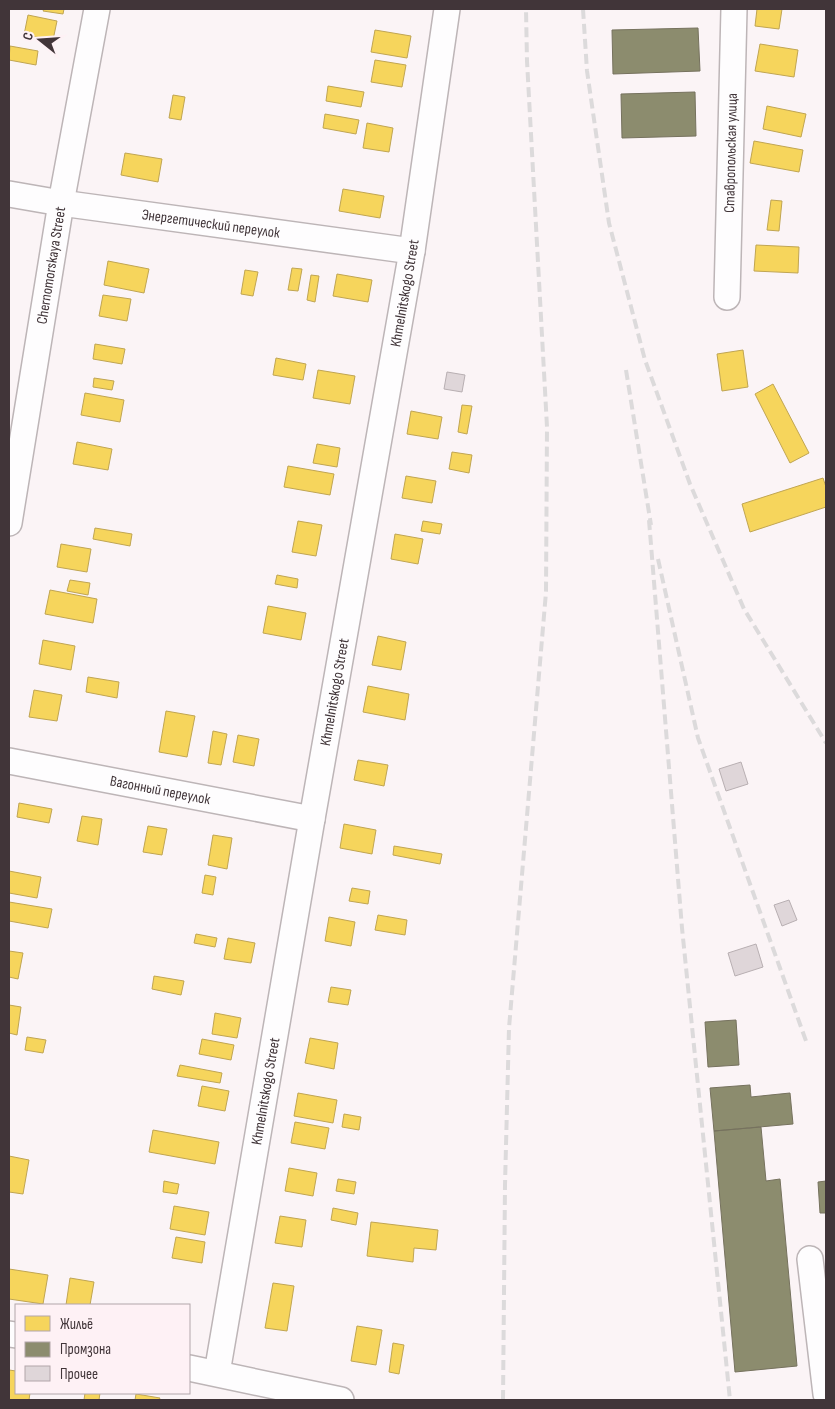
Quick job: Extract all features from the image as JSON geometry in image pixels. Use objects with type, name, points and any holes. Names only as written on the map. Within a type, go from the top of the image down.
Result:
[{"type":"street","name":"Chernomorskaya Street","points":[[9,523],[61,203],[97,9]]},
{"type":"street","name":"Khmelnitskogo Street","points":[[217,1373],[412,252],[447,9]]},
{"type":"street","name":"Ставропольская улица","points":[[727,297],[734,9]]},
{"type":"street","name":"Энергетический переулок","points":[[9,194],[61,203],[412,252]]},
{"type":"street","name":"Вагонный переулок","points":[[9,761],[312,819]]},
{"type":"street","points":[[810,1259],[826,1394]]},
{"type":"street","points":[[190,1368],[341,1400]]},
{"type":"building: Жильё","points":[[44,9],[64,9],[63,14],[43,11]]},
{"type":"building: Жильё","points":[[757,9],[782,9],[779,29],[755,26]]},
{"type":"building: Жильё","points":[[28,15],[57,21],[53,40],[24,35]]},
{"type":"building: Жильё","points":[[375,30],[411,36],[407,58],[371,52]]},
{"type":"building: Жильё","points":[[760,44],[798,50],[794,77],[755,71]]},
{"type":"building: Жильё","points":[[10,46],[38,51],[36,65],[9,60]]},
{"type":"building: Жильё","points":[[375,60],[406,65],[402,87],[371,82]]},
{"type":"building: Жильё","points":[[328,86],[364,92],[361,107],[326,101]]},
{"type":"building: Жильё","points":[[173,95],[185,97],[181,120],[169,118]]},
{"type":"building: Жильё","points":[[767,106],[806,114],[801,137],[763,129]]},
{"type":"building: Жильё","points":[[325,114],[359,120],[356,134],[323,128]]},
{"type":"building: Жильё","points":[[367,123],[393,128],[389,152],[363,148]]},
{"type":"building: Жильё","points":[[754,141],[803,150],[799,172],[750,163]]},
{"type":"building: Жильё","points":[[125,153],[162,159],[158,182],[121,175]]},
{"type":"building: Жильё","points":[[343,189],[384,196],[380,218],[339,211]]},
{"type":"building: Жильё","points":[[771,200],[782,201],[779,231],[767,230]]},
{"type":"building: Жильё","points":[[756,245],[799,247],[798,273],[754,271]]},
{"type":"building: Жильё","points":[[108,261],[149,269],[144,293],[104,285]]},
{"type":"building: Жильё","points":[[292,268],[302,269],[298,291],[288,290]]},
{"type":"building: Жильё","points":[[245,270],[258,272],[253,296],[241,294]]},
{"type":"building: Жильё","points":[[337,274],[372,280],[368,302],[333,296]]},
{"type":"building: Жильё","points":[[311,275],[319,276],[315,302],[307,300]]},
{"type":"building: Жильё","points":[[103,295],[131,299],[127,321],[99,316]]},
{"type":"building: Жильё","points":[[95,344],[125,349],[122,364],[93,359]]},
{"type":"building: Жильё","points":[[743,350],[748,387],[722,391],[717,354]]},
{"type":"building: Жильё","points":[[276,358],[306,364],[303,380],[273,375]]},
{"type":"building: Жильё","points":[[318,370],[355,376],[350,404],[313,398]]},
{"type":"building: Жильё","points":[[94,378],[114,381],[112,390],[93,387]]},
{"type":"building: Жильё","points":[[773,384],[809,453],[790,463],[755,394]]},
{"type":"building: Жильё","points":[[85,393],[124,400],[120,422],[81,415]]},
{"type":"building: Жильё","points":[[462,405],[472,406],[467,434],[458,432]]},
{"type":"building: Жильё","points":[[411,411],[442,417],[438,439],[407,434]]},
{"type":"building: Жильё","points":[[77,442],[112,449],[108,470],[73,464]]},
{"type":"building: Жильё","points":[[317,444],[340,448],[337,467],[313,463]]},
{"type":"building: Жильё","points":[[452,452],[472,455],[469,473],[449,469]]},
{"type":"building: Жильё","points":[[288,466],[334,474],[330,495],[284,487]]},
{"type":"building: Жильё","points":[[406,476],[436,481],[432,503],[402,498]]},
{"type":"building: Жильё","points":[[823,478],[826,487],[826,507],[750,532],[742,504]]},
{"type":"building: Жильё","points":[[298,521],[322,525],[316,556],[292,552]]},
{"type":"building: Жильё","points":[[423,521],[442,524],[440,534],[421,531]]},
{"type":"building: Жильё","points":[[95,528],[132,534],[130,546],[93,539]]},
{"type":"building: Жильё","points":[[395,534],[423,539],[418,564],[391,559]]},
{"type":"building: Жильё","points":[[61,544],[91,549],[87,572],[57,567]]},
{"type":"building: Жильё","points":[[277,575],[298,579],[297,588],[275,584]]},
{"type":"building: Жильё","points":[[70,580],[90,583],[88,595],[67,591]]},
{"type":"building: Жильё","points":[[50,590],[97,599],[93,623],[45,614]]},
{"type":"building: Жильё","points":[[268,606],[306,613],[301,640],[263,633]]},
{"type":"building: Жильё","points":[[378,636],[406,642],[401,670],[372,665]]},
{"type":"building: Жильё","points":[[43,640],[75,646],[71,670],[39,664]]},
{"type":"building: Жильё","points":[[88,677],[119,682],[117,698],[86,692]]},
{"type":"building: Жильё","points":[[368,686],[409,694],[405,720],[363,712]]},
{"type":"building: Жильё","points":[[34,690],[62,695],[57,721],[29,717]]},
{"type":"building: Жильё","points":[[166,711],[195,716],[187,757],[159,752]]},
{"type":"building: Жильё","points":[[213,731],[227,734],[221,765],[208,763]]},
{"type":"building: Жильё","points":[[238,735],[259,739],[254,766],[233,762]]},
{"type":"building: Жильё","points":[[358,760],[388,765],[384,786],[354,780]]},
{"type":"building: Жильё","points":[[19,803],[52,809],[49,823],[17,817]]},
{"type":"building: Жильё","points":[[82,816],[102,819],[98,845],[77,841]]},
{"type":"building: Жильё","points":[[344,824],[376,830],[372,854],[340,848]]},
{"type":"building: Жильё","points":[[148,826],[167,829],[162,855],[143,852]]},
{"type":"building: Жильё","points":[[213,835],[232,838],[227,869],[208,865]]},
{"type":"building: Жильё","points":[[394,846],[442,854],[440,864],[393,855]]},
{"type":"building: Жильё","points":[[9,871],[41,877],[37,898],[9,893]]},
{"type":"building: Жильё","points":[[205,875],[216,877],[213,895],[202,893]]},
{"type":"building: Жильё","points":[[352,888],[370,891],[368,904],[349,901]]},
{"type":"building: Жильё","points":[[9,902],[52,909],[48,928],[9,921]]},
{"type":"building: Жильё","points":[[378,915],[407,920],[405,935],[375,930]]},
{"type":"building: Жильё","points":[[329,917],[355,922],[351,946],[325,941]]},
{"type":"building: Жильё","points":[[196,934],[217,938],[215,947],[194,943]]},
{"type":"building: Жильё","points":[[228,938],[255,943],[251,963],[224,959]]},
{"type":"building: Жильё","points":[[9,951],[23,953],[18,979],[9,977]]},
{"type":"building: Жильё","points":[[154,976],[184,981],[181,995],[152,989]]},
{"type":"building: Жильё","points":[[331,987],[351,990],[348,1005],[328,1002]]},
{"type":"building: Жильё","points":[[9,1005],[21,1007],[17,1035],[9,1033]]},
{"type":"building: Жильё","points":[[215,1013],[241,1018],[237,1038],[212,1034]]},
{"type":"building: Жильё","points":[[27,1037],[46,1040],[43,1053],[25,1050]]},
{"type":"building: Жильё","points":[[310,1038],[338,1043],[334,1069],[305,1063]]},
{"type":"building: Жильё","points":[[202,1039],[234,1045],[231,1060],[199,1054]]},
{"type":"building: Жильё","points":[[180,1065],[222,1073],[220,1083],[177,1076]]},
{"type":"building: Жильё","points":[[202,1086],[229,1091],[225,1111],[198,1106]]},
{"type":"building: Жильё","points":[[298,1093],[337,1100],[333,1123],[294,1116]]},
{"type":"building: Жильё","points":[[344,1114],[361,1117],[359,1130],[342,1127]]},
{"type":"building: Жильё","points":[[295,1122],[329,1128],[325,1149],[291,1143]]},
{"type":"building: Жильё","points":[[153,1130],[219,1142],[215,1164],[149,1152]]},
{"type":"building: Жильё","points":[[9,1156],[29,1160],[23,1194],[9,1192]]},
{"type":"building: Жильё","points":[[289,1168],[317,1173],[313,1196],[285,1191]]},
{"type":"building: Жильё","points":[[338,1179],[356,1182],[354,1194],[336,1191]]},
{"type":"building: Жильё","points":[[164,1181],[179,1184],[177,1194],[163,1192]]},
{"type":"building: Жильё","points":[[174,1206],[209,1212],[205,1235],[170,1229]]},
{"type":"building: Жильё","points":[[333,1208],[358,1213],[356,1225],[331,1220]]},
{"type":"building: Жильё","points":[[280,1216],[306,1220],[302,1247],[275,1243]]},
{"type":"building: Жильё","points":[[371,1222],[438,1230],[436,1250],[414,1248],[413,1262],[367,1256]]},
{"type":"building: Жильё","points":[[176,1237],[205,1242],[202,1263],[172,1258]]},
{"type":"building: Жильё","points":[[9,1269],[48,1275],[43,1304],[9,1299]]},
{"type":"building: Жильё","points":[[70,1278],[94,1282],[90,1304],[66,1304]]},
{"type":"building: Жильё","points":[[273,1283],[294,1286],[287,1331],[265,1328]]},
{"type":"building: Жильё","points":[[357,1326],[382,1330],[376,1365],[351,1361]]},
{"type":"building: Жильё","points":[[393,1343],[404,1345],[399,1374],[389,1372]]},
{"type":"building: Жильё","points":[[9,1370],[15,1371],[15,1394],[30,1394],[29,1400],[9,1400]]},
{"type":"building: Жильё","points":[[85,1394],[100,1394],[99,1400],[84,1400]]},
{"type":"building: Жильё","points":[[136,1394],[160,1398],[159,1400],[135,1400]]},
{"type":"building: Промзона","points":[[698,28],[700,71],[613,74],[612,30]]},
{"type":"building: Промзона","points":[[695,92],[696,136],[622,138],[621,94]]},
{"type":"building: Промзона","points":[[736,1020],[739,1065],[708,1067],[705,1022]]},
{"type":"building: Промзона","points":[[750,1085],[751,1097],[790,1093],[793,1124],[714,1131],[710,1088]]},
{"type":"building: Промзона","points":[[761,1127],[766,1181],[780,1179],[797,1366],[735,1372],[714,1131]]},
{"type":"building: Промзона","points":[[826,1181],[826,1213],[820,1213],[818,1182]]},
{"type":"building: Прочее","points":[[447,372],[465,375],[462,392],[444,389]]},
{"type":"building: Прочее","points":[[741,762],[748,784],[726,791],[719,769]]},
{"type":"building: Прочее","points":[[789,900],[797,920],[782,926],[774,905]]},
{"type":"building: Прочее","points":[[756,944],[763,967],[735,976],[728,953]]},
{"type":"railway","points":[[503,1400],[509,1028],[546,592],[547,427],[527,61],[526,9]]},
{"type":"railway","points":[[583,9],[587,71],[609,223],[645,360],[690,484],[744,609],[826,743]]},
{"type":"railway","points":[[626,370],[651,525]]},
{"type":"railway","points":[[649,520],[682,928],[730,1400]]},
{"type":"railway","points":[[658,559],[698,738],[806,1041]]}]
